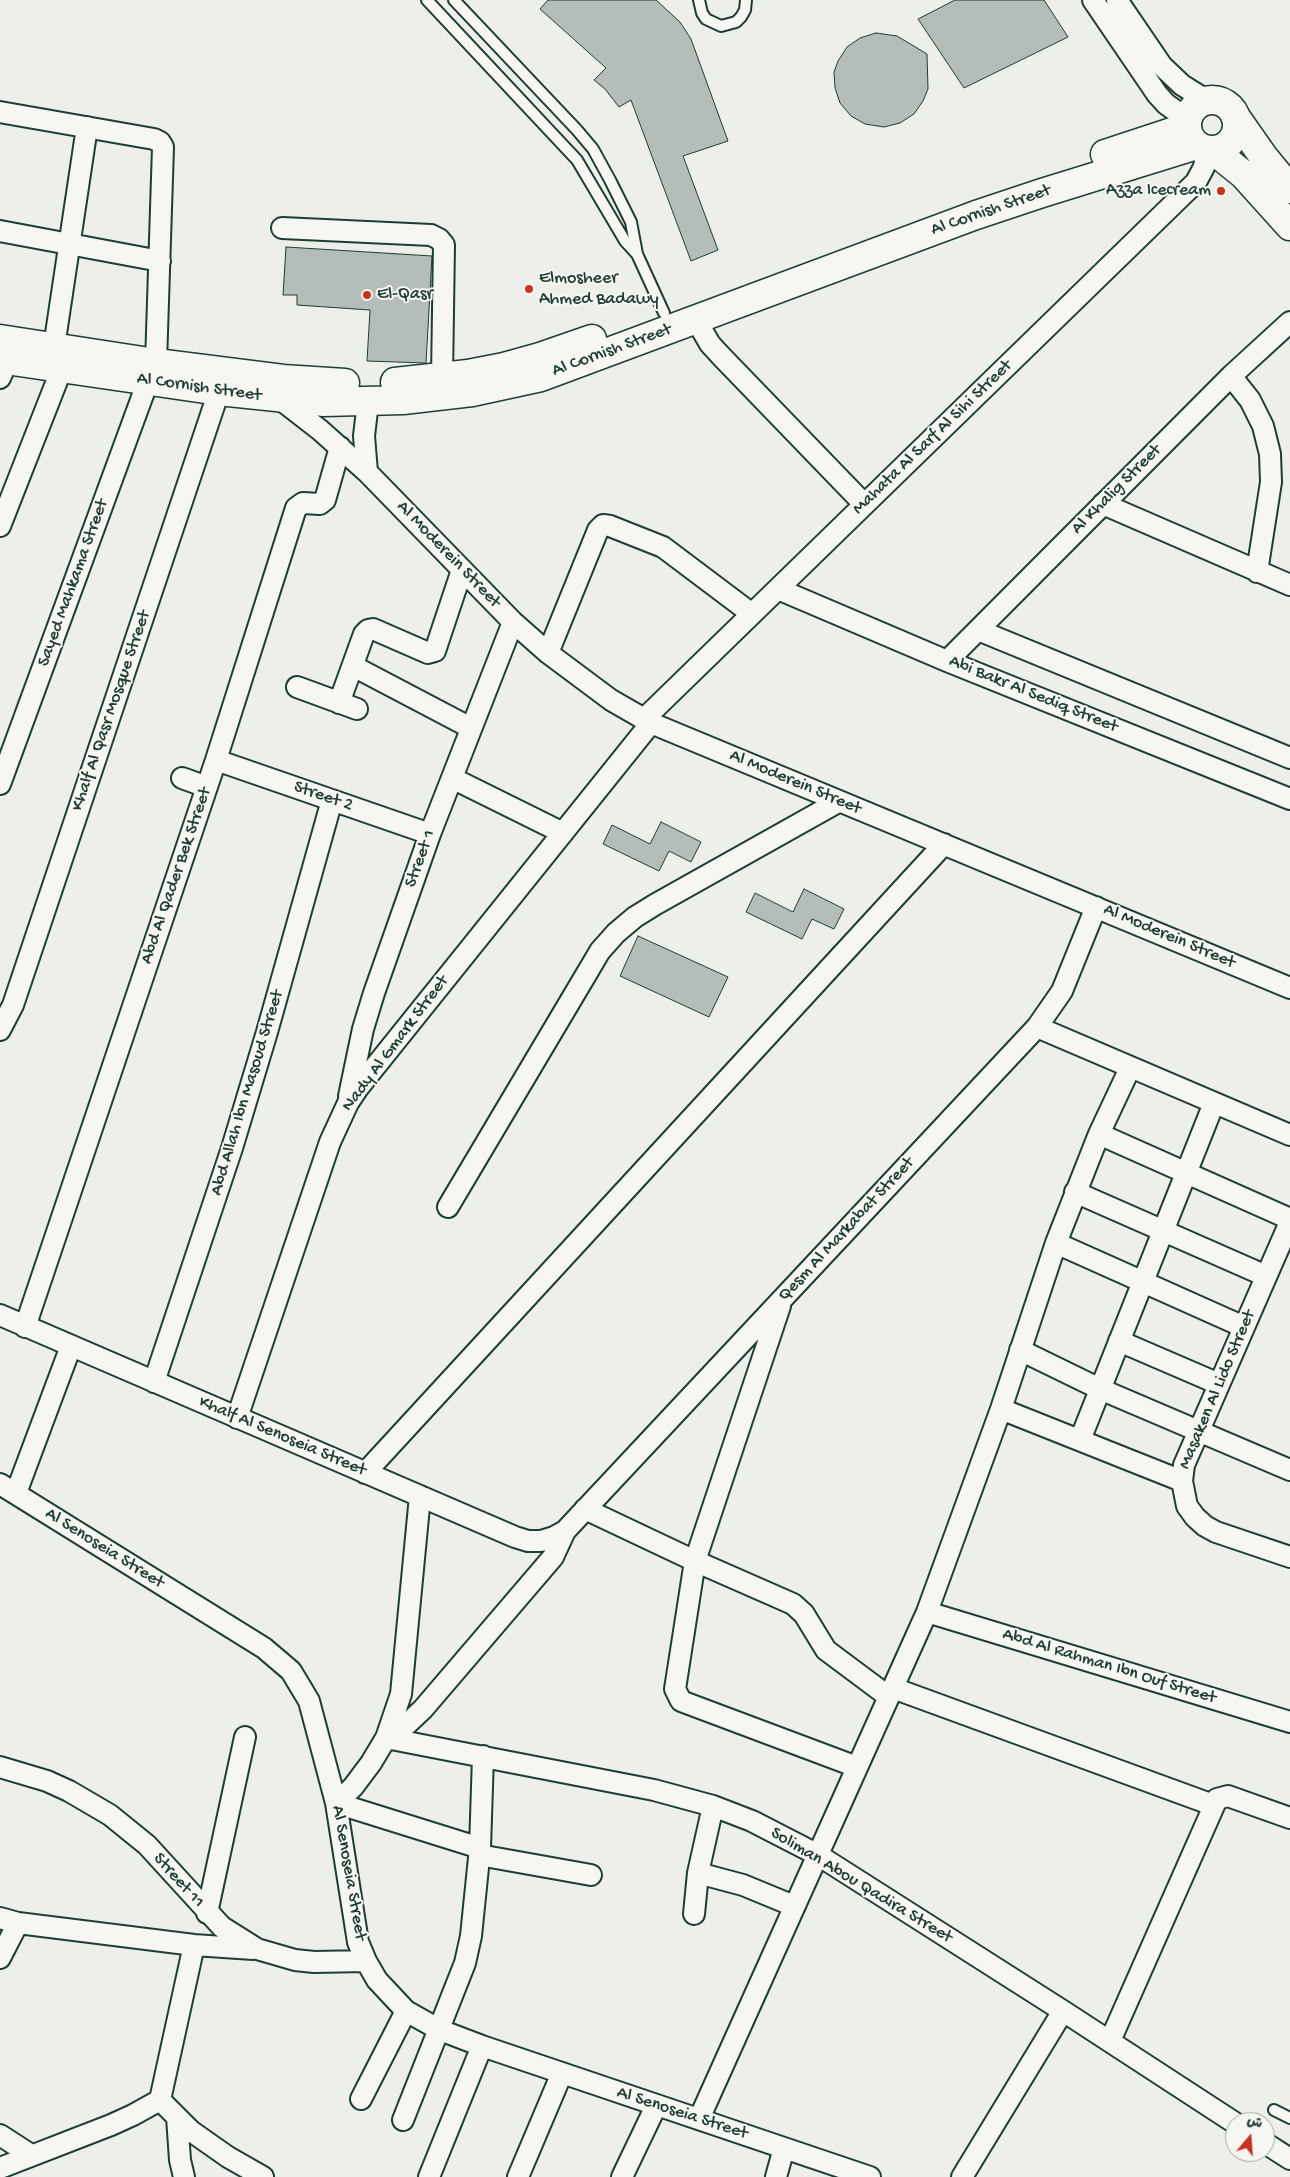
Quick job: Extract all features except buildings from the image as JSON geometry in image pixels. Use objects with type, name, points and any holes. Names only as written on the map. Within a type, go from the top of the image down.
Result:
[{"type":"street","points":[[1093,0],[1157,94],[1244,175],[1290,226]]},
{"type":"street","points":[[1117,0],[1162,66],[1182,85],[1200,132]]},
{"type":"street","points":[[1200,132],[1213,100],[1226,104],[1263,156],[1290,189]]},
{"type":"street","name":"Sayed Mahkama Street","points":[[0,112],[154,139],[160,142],[163,147],[160,261],[152,372],[0,784]]},
{"type":"street","name":"Al Cornish Street","points":[[152,372],[219,391],[280,398],[368,402],[438,397],[541,377],[677,321],[1009,204],[1200,132],[1226,146],[1235,135],[1237,122],[1235,116]]},
{"type":"street","points":[[0,526],[58,358],[70,244],[87,127]]},
{"type":"street","name":"Mahata Al Sarf Al Sihi Street","points":[[648,721],[752,614],[1196,182],[1204,167],[1200,132]]},
{"type":"street","points":[[282,228],[432,235],[439,239],[444,245],[442,377]]},
{"type":"street","points":[[0,231],[160,261]]},
{"type":"street","points":[[677,321],[710,344],[864,504]]},
{"type":"street","name":"Al Cornish Street","points":[[2,359],[58,358],[152,372],[320,382],[394,382],[442,377],[504,367],[677,321]]},
{"type":"street","name":"Al Khalig Street","points":[[947,660],[1231,376],[1290,322]]},
{"type":"street","points":[[1231,376],[1254,408],[1263,426],[1270,454],[1271,482],[1257,572]]},
{"type":"street","name":"Khalf Al Qasr Mosque Street","points":[[0,1030],[16,996],[219,391]]},
{"type":"street","name":"Al Moderein Street","points":[[280,398],[340,447],[367,472],[462,570],[548,653],[583,681],[648,721],[838,802],[1096,906],[1290,988]]},
{"type":"street","points":[[367,472],[364,436],[368,402]]},
{"type":"street","name":"Abd Al Qader Bek Street","points":[[24,1326],[216,760],[296,508],[303,503],[320,504],[325,500],[340,447]]},
{"type":"street","points":[[1103,504],[1290,585]]},
{"type":"street","points":[[548,653],[598,530],[603,525],[663,547],[752,614]]},
{"type":"street","points":[[297,687],[348,706],[353,666],[364,634],[370,629],[428,653],[435,651],[462,570]]},
{"type":"street","name":"Abi Bakr Al Sediq Street","points":[[778,589],[947,660],[1290,799]]},
{"type":"street","name":"Street 1","points":[[348,1103],[357,1057],[374,993],[430,834],[514,622]]},
{"type":"street","points":[[978,630],[1290,758]]},
{"type":"street","points":[[353,666],[472,728]]},
{"type":"street","name":"Nady Al Gmark Street","points":[[236,1418],[330,1142],[348,1103],[358,1088],[563,833],[648,721]]},
{"type":"street","name":"Street 2","points":[[216,760],[430,834]]},
{"type":"street","points":[[182,778],[207,787]]},
{"type":"street","points":[[452,778],[563,833]]},
{"type":"street","name":"Abd Allah Ibn Masoud Street","points":[[154,1382],[198,1253],[254,1077],[332,800]]},
{"type":"street","points":[[448,1207],[587,972],[600,951],[616,933],[635,917],[656,904],[838,802]]},
{"type":"street","points":[[365,1473],[944,844]]},
{"type":"street","name":"Qesm Al Markabat Street","points":[[565,1530],[1037,1027],[1062,991],[1096,906]]},
{"type":"street","points":[[1037,1027],[1290,1135]]},
{"type":"street","points":[[699,2120],[927,1612],[1001,1409],[1056,1243],[1075,1192],[1099,1134],[1130,1068]]},
{"type":"street","points":[[1080,1440],[1214,1103]]},
{"type":"street","points":[[1099,1134],[1290,1221]]},
{"type":"street","points":[[1075,1192],[1266,1276]]},
{"type":"street","name":"Masaken Al Lido Street","points":[[1290,1221],[1184,1465],[1182,1481],[1183,1494],[1187,1506],[1205,1526],[1216,1532],[1290,1557]]},
{"type":"street","points":[[1056,1243],[1244,1327]]},
{"type":"street","points":[[782,1300],[695,1561],[675,1689],[681,1701],[857,1767]]},
{"type":"street","name":"Khalf Al Senoseia Street","points":[[1,1317],[515,1537],[528,1541],[541,1541],[554,1537],[565,1530]]},
{"type":"street","points":[[1119,1341],[1219,1384]]},
{"type":"street","points":[[6,1491],[71,1346]]},
{"type":"street","points":[[1020,1350],[1100,1388],[1290,1470]]},
{"type":"street","points":[[1001,1409],[1182,1481]]},
{"type":"street","name":"Al Senoseia Street","points":[[6,1491],[278,1658],[301,1686],[309,1701],[336,1803],[358,1942],[366,1961],[378,1980],[406,2010],[440,2030],[482,2046],[869,2177]]},
{"type":"street","points":[[420,1496],[405,1670],[395,1717],[386,1738],[371,1764],[336,1803],[479,1852],[591,1875]]},
{"type":"street","points":[[586,1509],[695,1561],[793,1604],[804,1614],[826,1650],[891,1693],[1213,1805]]},
{"type":"street","points":[[386,1738],[406,1725],[430,1701],[553,1557],[565,1530]]},
{"type":"street","name":"Abd Al Rahman Ibn Ouf Street","points":[[927,1612],[1290,1722]]},
{"type":"street","points":[[207,1913],[245,1737]]},
{"type":"street","name":"Soliman Abou Qadira Street","points":[[386,1738],[654,1790],[713,1806],[752,1821],[818,1855],[1225,2116]]},
{"type":"street","points":[[403,2120],[465,1963],[471,1936],[479,1852],[483,1756]]},
{"type":"street","name":"Street 11","points":[[0,1767],[47,1781],[69,1791],[110,1815],[147,1845],[207,1913],[238,1940],[257,1949],[294,1960],[314,1962],[366,1961]]},
{"type":"street","points":[[1110,2041],[1217,1799],[1222,1796],[1228,1796],[1290,1818]]},
{"type":"street","points":[[694,1914],[698,1873],[713,1806]]},
{"type":"street","points":[[698,1873],[743,1885],[794,1906]]},
{"type":"street","points":[[0,1958],[9,1920],[194,1945],[257,1949]]},
{"type":"street","points":[[0,2168],[133,2115],[160,2100],[194,1945]]},
{"type":"street","points":[[361,2099],[406,2010]]},
{"type":"street","points":[[962,2177],[1063,2011]]},
{"type":"street","points":[[429,2177],[482,2046]]},
{"type":"street","points":[[518,2177],[562,2073]]},
{"type":"street","points":[[160,2100],[191,2131],[263,2177]]},
{"type":"street","points":[[622,2177],[656,2106]]},
{"type":"street","points":[[177,2117],[180,2160],[184,2177]]},
{"type":"street","points":[[0,2135],[31,2155]]},
{"type":"street","points":[[776,2177],[784,2148]]},
{"type":"street","points":[[1275,2149],[1290,2159]]},
{"type":"lane","points":[[427,0],[577,160],[625,241],[637,254],[677,321]]},
{"type":"lane","points":[[454,0],[593,149],[631,222],[637,254]]},
{"type":"lane","points":[[699,0],[702,13],[706,19],[721,26],[728,25],[742,17],[746,0]]},
{"type":"lane","points":[[1274,2110],[1290,2118]]},
{"type":"place","name":"Azza Icecream","points":[[1221,191]]},
{"type":"place","name":"Elmosheer Ahmed Badawy","points":[[529,289]]},
{"type":"place","name":"El-Qasr","points":[[367,295]]}]
